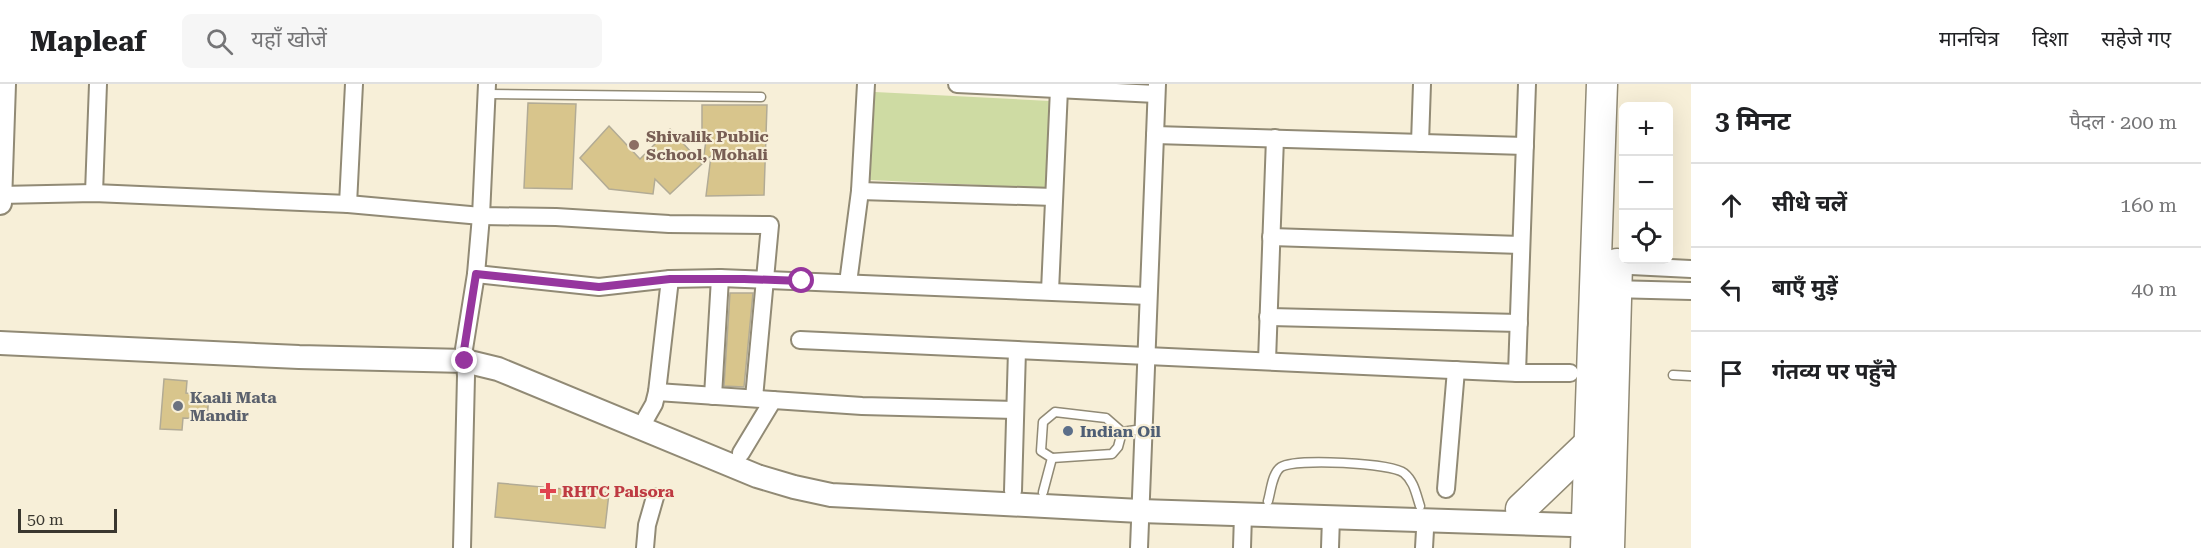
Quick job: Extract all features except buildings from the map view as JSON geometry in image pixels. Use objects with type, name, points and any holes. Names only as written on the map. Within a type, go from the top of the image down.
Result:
[{"type":"highway","points":[[1598,528],[1606,276],[1602,84]]},
{"type":"highway","points":[[1598,528],[1590,443],[1621,84]]},
{"type":"highway","points":[[1521,509],[1590,443]]},
{"type":"street","points":[[0,203],[4,84]]},
{"type":"street","points":[[94,193],[98,84]]},
{"type":"street","points":[[348,204],[354,84]]},
{"type":"street","points":[[848,283],[860,191],[866,84]]},
{"type":"street","points":[[957,84],[1059,89],[1156,89],[1139,548]]},
{"type":"street","points":[[1420,143],[1422,84]]},
{"type":"street","points":[[1517,372],[1527,84]]},
{"type":"street","points":[[462,548],[465,355],[481,216],[487,89]]},
{"type":"street","points":[[1050,291],[1059,89]]},
{"type":"street","points":[[1155,135],[1525,146]]},
{"type":"street","points":[[1267,361],[1275,138]]},
{"type":"street","points":[[860,191],[1054,197]]},
{"type":"street","points":[[0,195],[94,193],[348,204],[481,216],[556,217],[669,224],[770,225],[763,281],[754,398]]},
{"type":"street","points":[[1271,237],[1521,245]]},
{"type":"street","points":[[1606,276],[1691,270]]},
{"type":"street","points":[[476,274],[599,287],[670,279],[720,278],[1148,296]]},
{"type":"street","points":[[1606,276],[1691,291]]},
{"type":"street","points":[[713,396],[720,278]]},
{"type":"street","points":[[644,424],[657,392],[670,279]]},
{"type":"street","points":[[1268,317],[1519,323]]},
{"type":"street","points":[[0,330],[465,355],[644,424],[741,453],[800,474],[847,483],[1043,492],[1243,514],[1598,528]]},
{"type":"street","points":[[800,340],[1456,370],[1570,373]]},
{"type":"street","points":[[0,343],[298,357],[465,355]]},
{"type":"street","points":[[1013,491],[1017,350]]},
{"type":"street","points":[[1446,489],[1456,370]]},
{"type":"street","points":[[657,392],[862,406],[1016,410]]},
{"type":"street","points":[[741,453],[773,399]]},
{"type":"street","points":[[644,424],[689,447],[757,476],[831,495],[1140,504],[1268,501],[1521,509],[1598,528]]},
{"type":"street","points":[[645,548],[647,525],[655,497]]},
{"type":"street","points":[[1242,548],[1243,514]]},
{"type":"street","points":[[1330,548],[1331,517]]},
{"type":"street","points":[[1424,548],[1425,530]]},
{"type":"lane","points":[[487,89],[761,97]]},
{"type":"lane","points":[[1672,375],[1691,376]]},
{"type":"lane","points":[[1122,432],[1118,447],[1112,454],[1052,458],[1041,451],[1043,422],[1055,412],[1106,418],[1122,432],[1143,429]]},
{"type":"lane","points":[[1043,492],[1052,458]]},
{"type":"lane","points":[[1268,501],[1276,473],[1280,468],[1286,465],[1318,461],[1396,468],[1410,479],[1419,506]]},
{"type":"green space","points":[[875,92],[1050,101],[1045,188],[870,180]]},
{"type":"place","name":"Shivalik Public School, Mohali","points":[[634,145]]},
{"type":"place","name":"Kaali Mata Mandir","points":[[178,406]]},
{"type":"place","name":"Indian Oil","points":[[1068,431]]},
{"type":"place","name":"RHTC Palsora","points":[[548,491]]},
{"type":"route","points":[[465,361],[464,350],[476,274],[599,287],[701,278],[802,281]]}]
